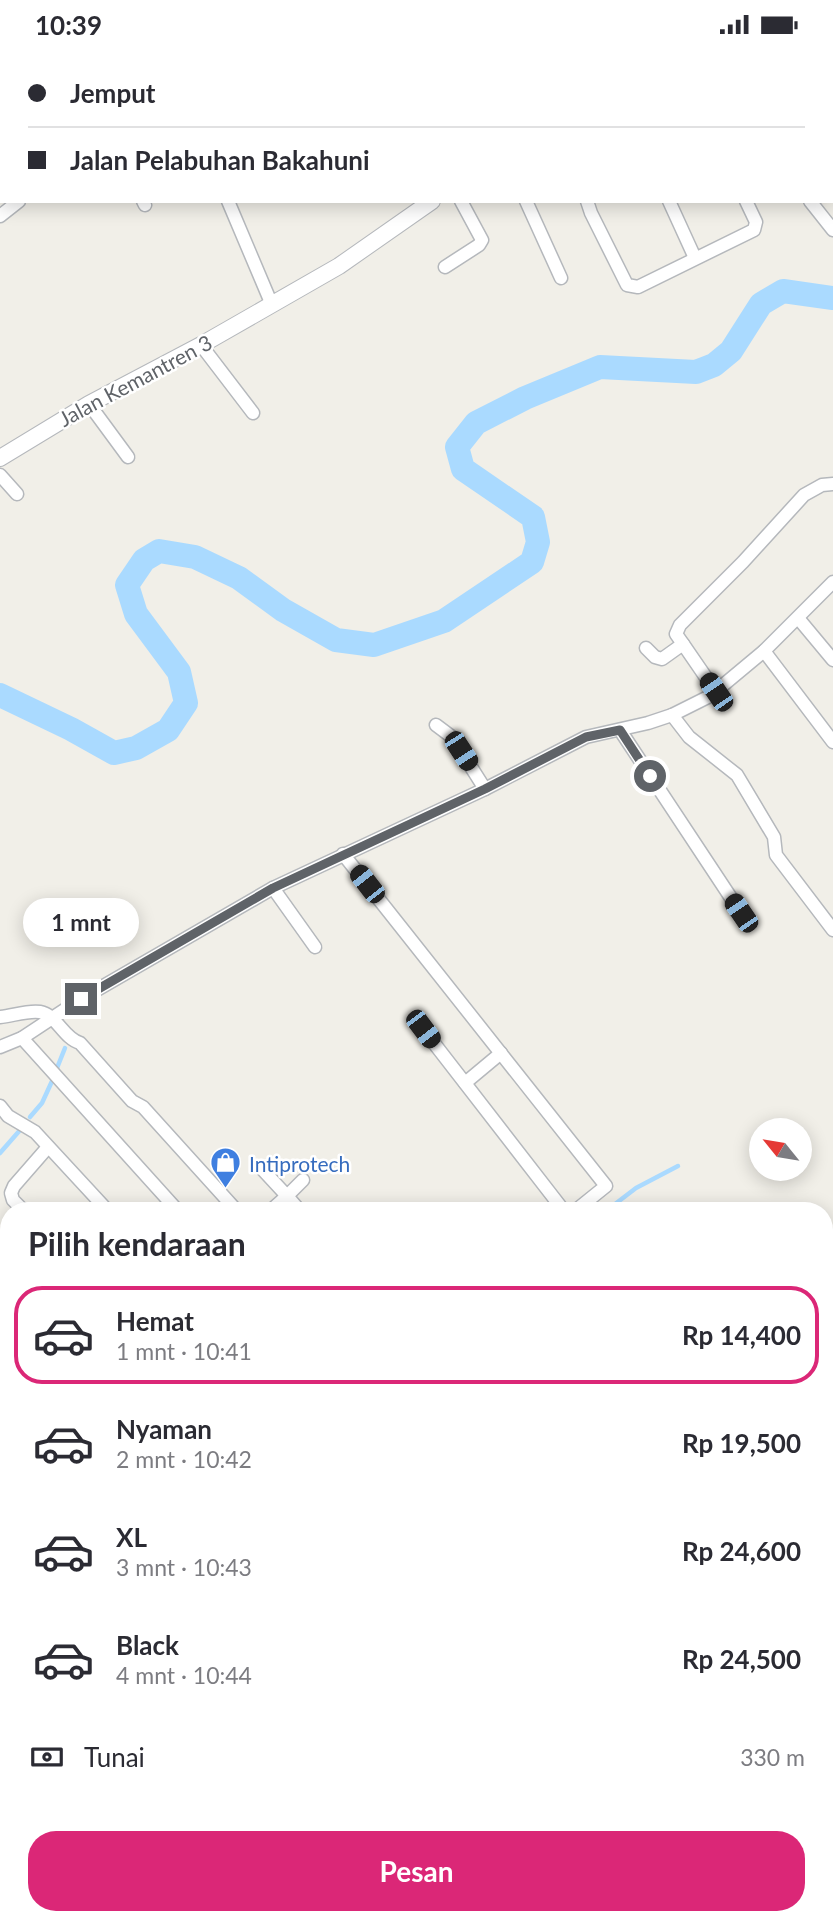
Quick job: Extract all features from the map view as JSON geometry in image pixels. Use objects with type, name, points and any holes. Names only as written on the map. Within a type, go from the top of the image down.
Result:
[{"type":"street","points":[[0,215],[16,203]]},
{"type":"street","points":[[229,203],[272,305]]},
{"type":"street","name":"Jalan Kemantren 3","points":[[0,458],[89,404],[201,345],[348,260],[429,203]]},
{"type":"street","points":[[445,267],[479,245],[482,240],[462,203]]},
{"type":"street","points":[[527,203],[561,278]]},
{"type":"street","points":[[588,203],[627,285],[638,288],[754,230],[756,222],[747,203]]},
{"type":"street","points":[[669,203],[695,258]]},
{"type":"street","points":[[812,203],[833,230]]},
{"type":"street","points":[[201,345],[253,413]]},
{"type":"street","points":[[89,404],[128,457]]},
{"type":"street","points":[[0,475],[17,494]]},
{"type":"street","points":[[716,692],[676,634],[680,625],[743,562],[804,495],[822,485],[833,484]]},
{"type":"street","points":[[0,1047],[22,1038],[92,992],[273,888],[485,789],[586,737],[672,715],[716,692],[764,651],[833,582]]},
{"type":"street","points":[[798,618],[833,660]]},
{"type":"street","points":[[646,648],[655,657],[663,659],[683,644]]},
{"type":"street","points":[[764,651],[833,742]]},
{"type":"street","points":[[672,715],[689,737],[737,775],[774,837],[776,855],[833,930]]},
{"type":"street","points":[[436,725],[452,737],[485,789]]},
{"type":"street","points":[[620,730],[741,913]]},
{"type":"street","points":[[343,854],[606,1186],[586,1202]]},
{"type":"street","points":[[273,888],[314,947]]},
{"type":"street","points":[[0,1017],[36,1011],[45,1013],[72,1041],[80,1043],[132,1101],[143,1107],[229,1202]]},
{"type":"street","points":[[423,1029],[557,1202]]},
{"type":"street","points":[[22,1038],[170,1202]]},
{"type":"street","points":[[465,1083],[501,1053]]},
{"type":"street","points":[[3,1114],[25,1125],[100,1202]]},
{"type":"street","points":[[15,1202],[11,1193],[14,1186],[48,1147]]},
{"type":"street","points":[[262,1169],[292,1202]]},
{"type":"street","points":[[280,1202],[303,1180]]},
{"type":"waterway","points":[[0,695],[114,753],[136,748],[168,730],[186,703],[179,672],[136,614],[127,585],[144,560],[159,551],[195,557],[239,578],[283,610],[336,640],[374,645],[444,621],[532,562],[538,542],[533,517],[463,469],[457,447],[476,423],[525,398],[600,367],[696,372],[714,365],[731,351],[761,304],[783,291],[833,298]]},
{"type":"waterway","points":[[57,1068],[65,1048]]},
{"type":"waterway","points":[[30,1117],[42,1103],[53,1079]]},
{"type":"waterway","points":[[0,1153],[21,1129]]},
{"type":"waterway","points":[[618,1202],[636,1188],[678,1166]]},
{"type":"place","name":"Intiprotech","points":[[226,1190]]},
{"type":"route","points":[[81,999],[273,888],[485,789],[586,737],[620,730],[650,776]]}]
